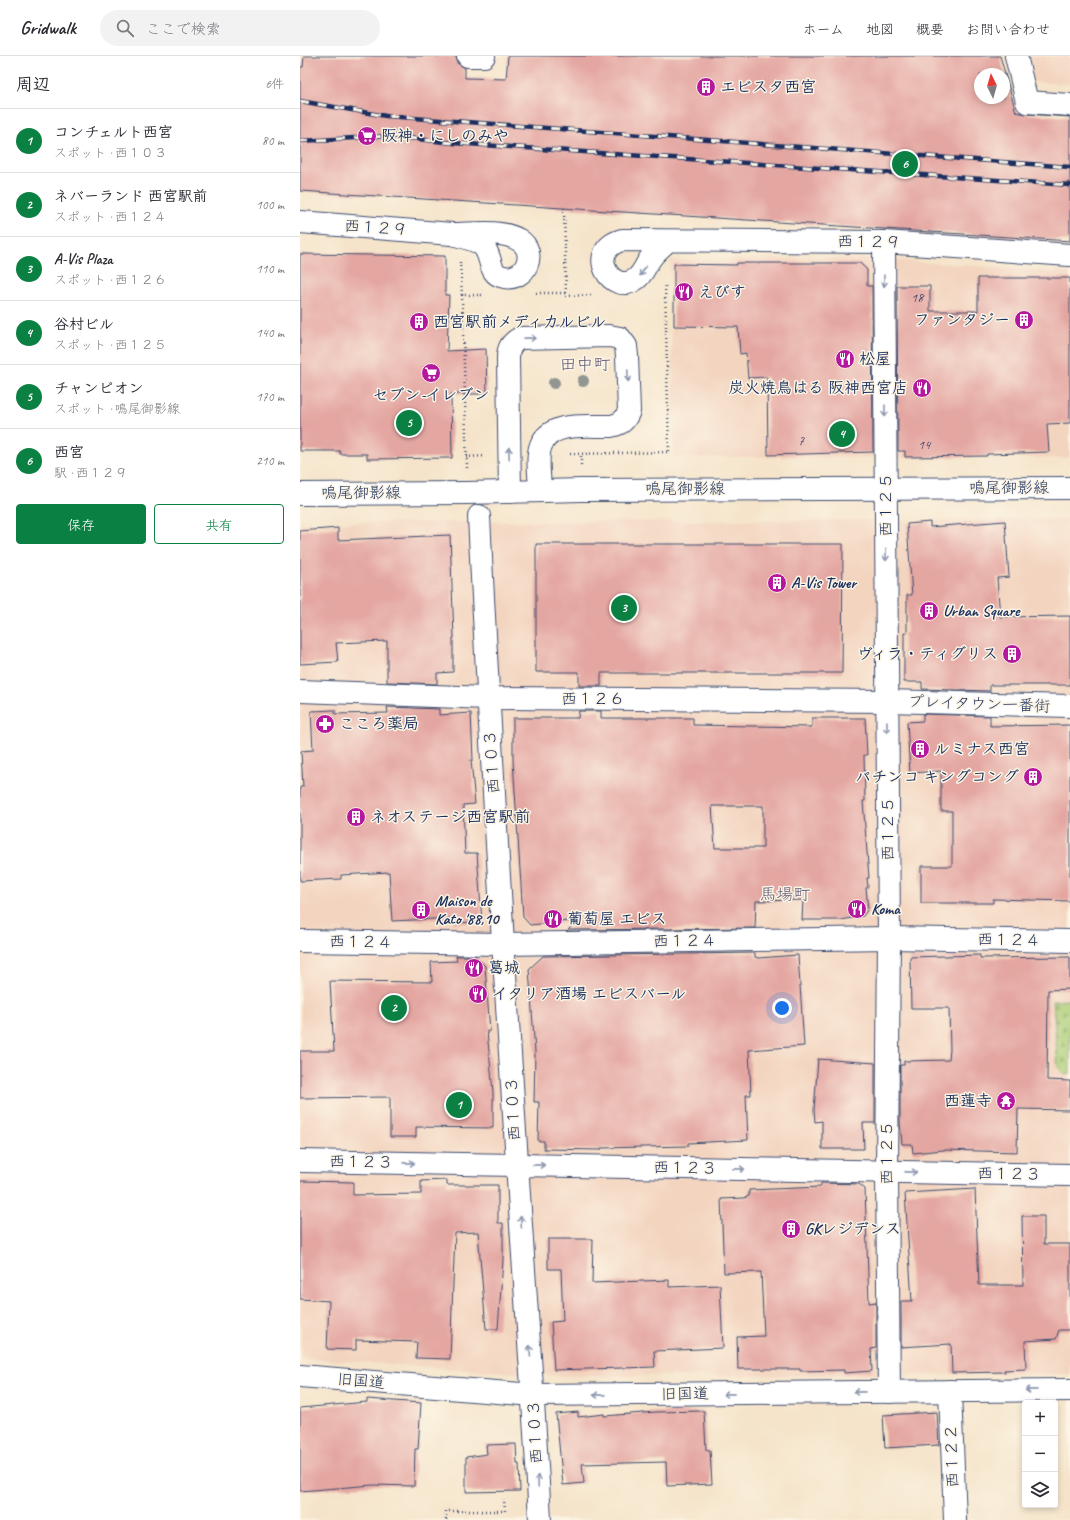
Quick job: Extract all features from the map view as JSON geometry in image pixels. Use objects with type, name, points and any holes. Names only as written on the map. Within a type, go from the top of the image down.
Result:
[{"type":"street","points":[[468,56],[484,56]]},
{"type":"street","points":[[1016,56],[1027,102],[1070,105]]},
{"type":"street","name":"西１２９","points":[[300,222],[452,234]]},
{"type":"street","name":"西１２９","points":[[667,241],[884,242],[1070,255]]},
{"type":"street","name":"西１２５","points":[[884,242],[889,938],[887,1172],[890,1392]]},
{"type":"street","points":[[510,492],[508,350],[513,342],[520,338],[609,336],[620,338],[626,346],[627,356],[629,411],[626,419],[619,424],[611,426],[561,428],[549,434],[541,445],[540,491]]},
{"type":"street","name":"鳴尾御影線","points":[[300,494],[1070,488]]},
{"type":"street","name":"西１０３","points":[[479,516],[488,698],[517,1164],[534,1396],[540,1520]]},
{"type":"street","name":"西１２６","points":[[300,692],[488,698],[887,701]]},
{"type":"street","name":"プレイタウン一番街","points":[[887,701],[1070,706]]},
{"type":"street","name":"西１２４","points":[[300,941],[504,944],[889,938],[1070,941]]},
{"type":"street","name":"西１２３","points":[[300,1161],[1070,1175]]},
{"type":"street","name":"旧国道","points":[[300,1376],[534,1396],[1070,1390]]},
{"type":"street","name":"西１２２","points":[[950,1391],[955,1520]]},
{"type":"path","points":[[564,208],[566,293]]},
{"type":"path","points":[[460,257],[462,295]]},
{"type":"path","points":[[581,470],[582,454]]},
{"type":"path","points":[[466,457],[488,456]]},
{"type":"path","points":[[446,1520],[446,1512],[505,1511],[504,1499]]},
{"type":"shaded area","points":[[1027,56],[1070,56],[1070,84],[1033,82]]},
{"type":"shaded area","points":[[863,258],[1070,273],[1070,458],[674,457],[670,260]]},
{"type":"shaded area","points":[[1070,519],[1070,1374],[559,1376],[300,1358],[300,523]]},
{"type":"green space","points":[[1070,1000],[1070,1074],[1064,1075],[1058,1067],[1053,1001]]},
{"type":"building","points":[[304,56],[456,56],[457,63],[465,68],[465,78],[506,79],[508,56],[1000,56],[1003,68],[974,68],[974,104],[1010,104],[1010,91],[1016,112],[1070,117],[1070,241],[300,191],[300,67],[303,67]]},
{"type":"building","points":[[300,254],[445,256],[445,295],[449,295],[447,351],[486,349],[487,394],[451,394],[452,458],[367,459],[367,454],[340,454],[340,451],[300,451]]},
{"type":"building","points":[[737,263],[860,263],[867,270],[867,286],[872,286],[873,452],[768,455],[767,377],[748,378],[746,353],[740,354],[738,327],[674,326],[674,264],[737,265]]},
{"type":"building","points":[[978,278],[1070,278],[1070,423],[1047,424],[1049,452],[987,454],[987,456],[905,457],[905,451],[898,451],[897,286],[930,286],[930,311],[978,311]]},
{"type":"building","points":[[1005,521],[1009,577],[997,578],[1000,617],[1070,616],[1070,685],[990,685],[990,691],[922,689],[922,682],[904,682],[904,633],[907,633],[907,595],[912,595],[907,524],[930,522],[930,527]]},
{"type":"building","points":[[338,528],[338,540],[450,535],[454,638],[453,672],[437,673],[437,684],[387,682],[387,641],[336,643],[338,662],[300,664],[300,531]]},
{"type":"building","points":[[536,544],[843,544],[842,673],[601,673],[601,686],[579,686],[579,672],[536,672]]},
{"type":"building","points":[[387,707],[439,709],[439,715],[471,713],[473,760],[471,760],[475,804],[463,805],[465,853],[477,853],[482,922],[454,923],[454,918],[392,921],[389,872],[341,875],[341,879],[300,881],[300,787],[303,787],[301,751],[313,750],[311,711],[335,710],[335,714],[388,713]]},
{"type":"building","points":[[579,711],[601,711],[601,718],[693,718],[693,725],[812,727],[812,718],[865,718],[867,755],[864,755],[865,801],[863,801],[869,878],[867,878],[868,887],[866,888],[868,909],[863,916],[841,920],[802,920],[803,900],[756,901],[755,928],[568,930],[578,920],[530,925],[523,917],[513,760],[513,718],[578,718]],"holes":[[[712,806],[763,806],[763,848],[715,848]]]},
{"type":"building","points":[[923,714],[990,716],[990,726],[1070,725],[1070,901],[993,899],[993,903],[921,903],[921,866],[952,866],[952,811],[941,811],[941,771],[910,773],[907,722],[923,721]]},
{"type":"building","points":[[755,953],[755,957],[758,958],[798,955],[804,1046],[749,1050],[751,1095],[746,1095],[748,1140],[688,1143],[688,1146],[601,1148],[601,1150],[544,1149],[544,1141],[538,1141],[539,1102],[534,1102],[535,1052],[529,969],[543,956]]},
{"type":"building","points":[[980,955],[980,958],[1070,957],[1070,989],[1048,990],[1047,1080],[1070,1081],[1070,1110],[1018,1109],[1017,1152],[943,1150],[913,1153],[912,1144],[902,1144],[900,1122],[900,1065],[904,1065],[904,1061],[949,1060],[950,1050],[949,1008],[911,1008],[910,957]]},
{"type":"building","points":[[456,956],[475,956],[485,966],[490,1031],[487,1031],[493,1092],[493,1128],[416,1127],[416,1137],[390,1137],[390,1097],[300,1098],[300,1051],[334,1051],[330,981],[432,982],[431,962],[457,961]]},
{"type":"building","points":[[818,1059],[875,1063],[875,1123],[863,1123],[864,1149],[822,1149],[822,1121],[815,1122],[814,1110]]},
{"type":"building","points":[[447,1180],[447,1185],[498,1185],[498,1223],[503,1223],[503,1260],[498,1329],[486,1329],[478,1232],[455,1233],[450,1359],[416,1358],[417,1342],[356,1340],[356,1350],[327,1349],[329,1301],[300,1299],[300,1181],[353,1182],[353,1195],[421,1194],[421,1181]]},
{"type":"building","points":[[821,1183],[859,1184],[865,1189],[869,1303],[876,1302],[876,1348],[871,1349],[872,1371],[844,1373],[844,1370],[800,1371],[800,1369],[738,1369],[737,1337],[764,1336],[761,1272],[724,1273],[721,1199],[744,1198],[749,1196],[749,1190],[821,1187]]},
{"type":"building","points":[[975,1189],[979,1285],[1023,1285],[1022,1216],[1044,1216],[1044,1244],[1070,1244],[1070,1330],[1059,1330],[1056,1339],[1025,1341],[1026,1369],[1004,1370],[1005,1372],[952,1373],[951,1344],[901,1347],[901,1301],[912,1301],[905,1193]]},
{"type":"building","points":[[548,1239],[593,1239],[592,1283],[669,1280],[669,1287],[720,1285],[723,1348],[654,1351],[655,1367],[554,1370],[551,1322],[563,1321],[561,1269],[548,1269]]},
{"type":"building","points":[[367,1399],[421,1403],[418,1449],[415,1449],[414,1486],[373,1485],[300,1491],[300,1408],[367,1402]]},
{"type":"building","points":[[704,1411],[706,1450],[710,1450],[712,1484],[667,1486],[666,1462],[582,1464],[584,1483],[563,1485],[556,1414],[578,1412],[578,1417],[604,1414],[604,1416],[656,1412]]},
{"type":"building","points":[[937,1412],[939,1445],[885,1448],[883,1415]]},
{"type":"building","points":[[516,1444],[517,1464],[519,1464],[520,1491],[466,1492],[466,1457],[487,1454],[486,1445]]},
{"type":"railway","points":[[300,101],[386,116],[1070,167]]},
{"type":"railway","points":[[300,141],[391,136],[453,143],[1070,185]]},
{"type":"place","name":"エビスタ西宮","points":[[706,87]]},
{"type":"place","name":"阪神・にしのみや","points":[[367,136]]},
{"type":"place","name":"西宮","points":[[905,164]]},
{"type":"place","name":"えびす","points":[[684,292]]},
{"type":"place","name":"ファンタジー","points":[[1024,320]]},
{"type":"place","name":"西宮駅前メディカルビル","points":[[419,322]]},
{"type":"place","name":"松屋","points":[[845,359]]},
{"type":"place","name":"セブン-イレブン","points":[[431,373]]},
{"type":"place","name":"炭火焼鳥はる 阪神西宮店","points":[[922,388]]},
{"type":"place","name":"チャンピオン","points":[[409,423]]},
{"type":"place","name":"谷村ビル","points":[[842,434]]},
{"type":"place","name":"A-Vis Tower","points":[[777,583]]},
{"type":"place","name":"A-Vis Plaza","points":[[624,608]]},
{"type":"place","name":"Urban Square","points":[[929,611]]},
{"type":"place","name":"ヴィラ・ティグリス","points":[[1012,654]]},
{"type":"place","name":"こころ薬局","points":[[325,724]]},
{"type":"place","name":"ルミナス西宮","points":[[920,749]]},
{"type":"place","name":"パチンコ キングコング","points":[[1033,777]]},
{"type":"place","name":"ネオステージ西宮駅前","points":[[356,817]]},
{"type":"place","name":"Koma","points":[[857,909]]},
{"type":"place","name":"Maison de Kato '88,10","points":[[421,910]]},
{"type":"place","name":"葡萄屋 エビス","points":[[553,919]]},
{"type":"place","name":"葛城","points":[[474,968]]},
{"type":"place","name":"イタリア酒場 エビスバール","points":[[478,994]]},
{"type":"place","name":"ネバーランド 西宮駅前","points":[[394,1008]]},
{"type":"place","name":"西蓮寺","points":[[1006,1101]]},
{"type":"place","name":"コンチェルト西宮","points":[[459,1105]]},
{"type":"place","name":"GKレジデンス","points":[[791,1229]]},
{"type":"district","name":"田中町","points":[[585,364]]},
{"type":"district","name":"馬場町","points":[[785,894]]}]
